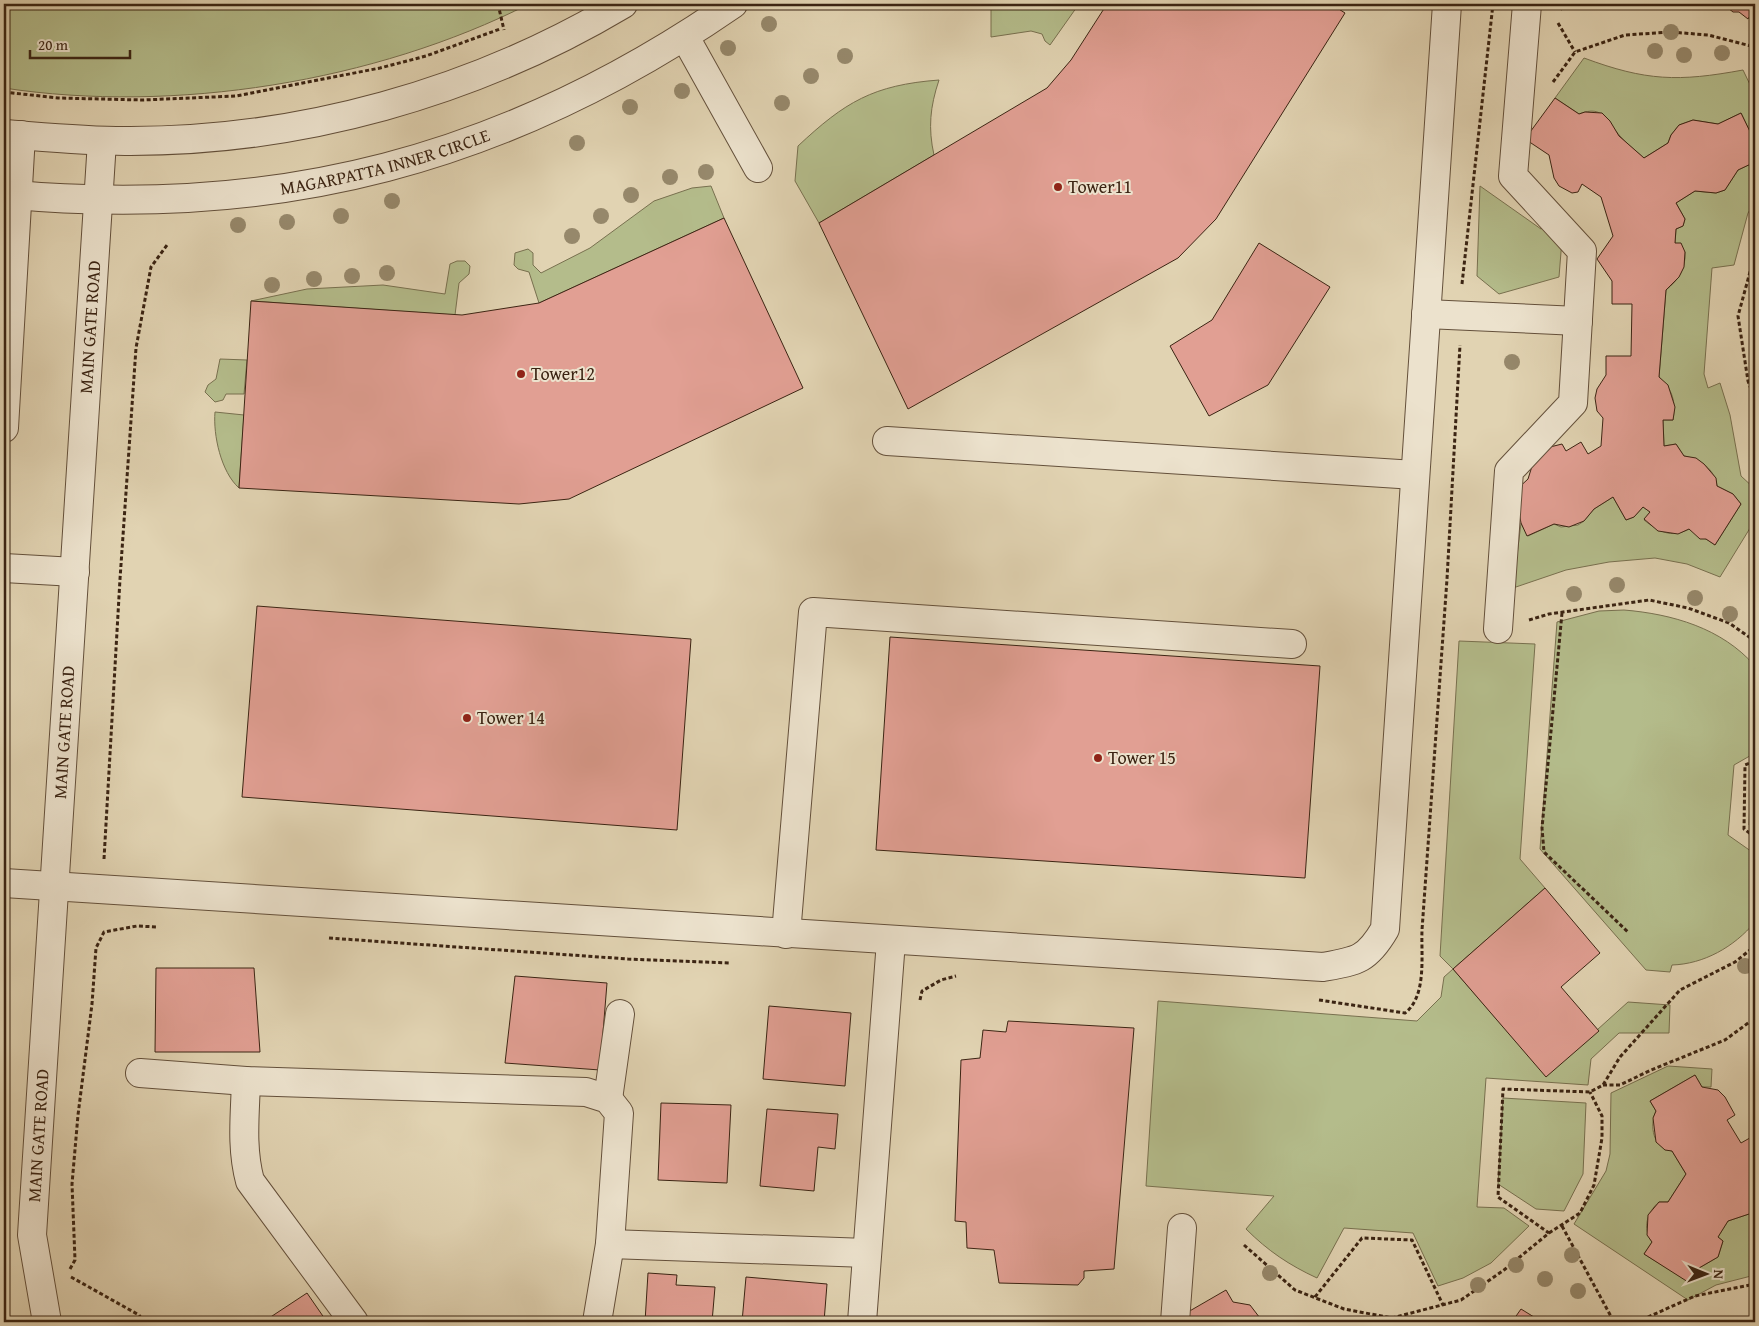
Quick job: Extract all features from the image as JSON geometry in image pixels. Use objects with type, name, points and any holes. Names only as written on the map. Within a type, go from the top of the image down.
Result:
[{"type":"street","points":[[4,428],[12,134],[102,140],[188,139],[250,133],[311,123],[371,109],[430,92],[488,71],[545,46],[623,4]]},
{"type":"street","name":"MAGARPATTA INNER CIRCLE","points":[[10,195],[98,200],[192,199],[322,182],[386,168],[449,149],[519,123],[571,100],[629,70],[685,37],[733,4]]},
{"type":"street","points":[[4,883],[891,941],[1323,967],[1355,961],[1374,947],[1385,928],[1446,4]]},
{"type":"street","points":[[1498,629],[1509,471],[1573,403],[1582,251],[1513,176],[1527,4]]},
{"type":"street","points":[[685,37],[758,168]]},
{"type":"street","name":"MAIN GATE ROAD","points":[[47,1322],[32,1235],[102,140]]},
{"type":"street","points":[[1426,314],[1578,321]]},
{"type":"street","points":[[887,441],[1415,475]]},
{"type":"street","points":[[4,568],[75,572]]},
{"type":"street","points":[[786,934],[813,612],[1292,644]]},
{"type":"street","points":[[862,1322],[891,941]]},
{"type":"street","points":[[608,1100],[620,1014]]},
{"type":"street","points":[[140,1073],[246,1082],[586,1092],[608,1100],[619,1113],[610,1244],[597,1322]]},
{"type":"street","points":[[246,1082],[244,1144],[245,1163],[250,1181],[354,1322]]},
{"type":"street","points":[[1175,1322],[1182,1228]]},
{"type":"street","points":[[610,1244],[868,1253]]},
{"type":"path","points":[[1317,1000],[1405,1013],[1413,1006],[1420,986],[1422,930],[1459,394],[1462,289],[1492,4]]},
{"type":"path","points":[[1556,20],[1575,52]]},
{"type":"path","points":[[4,92],[58,98],[125,100],[236,96],[329,79],[417,58],[510,25]]},
{"type":"path","points":[[1552,84],[1575,52],[1625,35],[1671,32],[1708,36],[1755,47]]},
{"type":"path","points":[[112,862],[104,860],[120,579],[136,348],[150,266],[167,244]]},
{"type":"path","points":[[1755,267],[1750,272],[1738,316],[1748,381],[1755,400]]},
{"type":"path","points":[[1498,629],[1549,614],[1649,600],[1688,608],[1729,623],[1755,641]]},
{"type":"path","points":[[1562,613],[1542,828],[1544,852],[1628,932]]},
{"type":"path","points":[[1749,638],[1755,635]]},
{"type":"path","points":[[1755,761],[1745,765],[1744,829],[1755,837]]},
{"type":"path","points":[[144,1322],[139,1315],[67,1274],[75,1260],[72,1184],[96,948],[104,932],[137,926],[165,927]]},
{"type":"path","points":[[326,937],[628,959],[740,963]]},
{"type":"path","points":[[1604,1085],[1620,1057],[1680,990],[1735,962],[1755,946]]},
{"type":"path","points":[[920,1001],[922,991],[941,980],[956,976],[966,977]]},
{"type":"path","points":[[1549,1233],[1498,1197],[1503,1089],[1590,1092],[1604,1085],[1620,1085],[1651,1070],[1725,1040],[1755,1018]]},
{"type":"path","points":[[1244,1245],[1295,1290],[1344,1309],[1392,1318],[1461,1300],[1504,1270],[1549,1233],[1580,1213],[1594,1185],[1602,1138],[1602,1116],[1590,1092]]},
{"type":"path","points":[[1562,1226],[1614,1322]]},
{"type":"path","points":[[1315,1297],[1362,1238],[1412,1240],[1443,1305]]},
{"type":"path","points":[[1629,1322],[1648,1317],[1695,1296],[1755,1284]]},
{"type":"green space","points":[[4,4],[529,4],[469,31],[406,54],[340,72],[272,85],[204,93],[136,97],[69,95],[4,88]]},
{"type":"green space","points":[[991,4],[1079,4],[1050,45],[1045,41],[1042,34],[1031,31],[991,37]]},
{"type":"green space","points":[[1584,58],[1626,71],[1662,77],[1680,78],[1743,70],[1755,95],[1755,142],[1741,113],[1718,124],[1693,120],[1679,125],[1671,135],[1668,143],[1644,158],[1623,139],[1600,113],[1594,111],[1579,114],[1555,98]]},
{"type":"green space","points":[[939,80],[931,118],[934,155],[819,223],[795,181],[798,146],[831,118],[861,98],[896,86]]},
{"type":"green space","points":[[1755,162],[1755,202],[1748,213],[1734,265],[1712,268],[1704,374],[1708,388],[1720,383],[1730,415],[1741,476],[1755,489],[1755,520],[1720,577],[1687,564],[1655,558],[1609,562],[1566,570],[1513,588],[1521,523],[1528,536],[1554,524],[1561,527],[1578,525],[1594,509],[1613,497],[1626,520],[1634,517],[1643,507],[1650,512],[1644,520],[1654,527],[1671,533],[1689,529],[1715,545],[1741,504],[1733,494],[1717,486],[1710,470],[1701,462],[1684,456],[1676,444],[1664,446],[1663,420],[1673,420],[1674,402],[1668,387],[1659,377],[1666,290],[1681,273],[1685,258],[1685,252],[1675,243],[1676,229],[1683,226],[1685,219],[1676,203],[1695,191],[1716,193],[1725,190],[1738,170]]},
{"type":"green space","points":[[711,186],[724,218],[539,303],[529,272],[518,269],[514,265],[515,253],[528,249],[533,253],[533,265],[541,273],[590,248],[654,201],[692,188]]},
{"type":"green space","points":[[1480,186],[1541,229],[1564,215],[1559,277],[1499,294],[1477,276]]},
{"type":"green space","points":[[457,261],[465,261],[470,266],[469,274],[459,283],[455,315],[251,301],[307,289],[383,285],[445,294],[450,264]]},
{"type":"green space","points":[[220,359],[247,360],[244,394],[226,394],[223,400],[215,402],[205,392],[208,385],[216,379]]},
{"type":"green space","points":[[215,412],[244,415],[239,488],[227,473],[223,463],[215,431]]},
{"type":"green space","points":[[1624,610],[1660,615],[1695,625],[1727,642],[1755,666],[1755,753],[1734,765],[1728,835],[1755,854],[1755,922],[1738,939],[1718,952],[1707,958],[1672,965],[1670,972],[1646,970],[1540,849],[1557,622],[1599,611]]},
{"type":"green space","points":[[1459,641],[1535,644],[1520,859],[1545,888],[1453,969],[1440,956]]},
{"type":"green space","points":[[1755,773],[1755,829],[1749,825],[1751,775]]},
{"type":"green space","points":[[1453,969],[1546,1076],[1628,1002],[1670,1005],[1669,1033],[1619,1033],[1591,1059],[1588,1085],[1486,1078],[1477,1207],[1504,1208],[1529,1226],[1491,1263],[1463,1278],[1438,1286],[1413,1233],[1344,1228],[1317,1278],[1279,1257],[1246,1229],[1274,1196],[1146,1186],[1158,1001],[1417,1021],[1441,997],[1444,977]]},
{"type":"green space","points":[[1668,1066],[1712,1069],[1711,1087],[1702,1087],[1695,1075],[1650,1101],[1656,1111],[1653,1123],[1654,1136],[1660,1146],[1672,1151],[1686,1174],[1668,1202],[1659,1202],[1651,1210],[1647,1220],[1647,1231],[1652,1242],[1644,1254],[1688,1281],[1699,1268],[1718,1257],[1723,1241],[1718,1237],[1728,1221],[1755,1212],[1755,1275],[1716,1285],[1688,1300],[1574,1224],[1606,1171],[1610,1154],[1611,1093]]},
{"type":"green space","points":[[1503,1098],[1586,1103],[1583,1174],[1564,1211],[1536,1209],[1498,1184]]},
{"type":"building","name":"Tower11","points":[[1107,4],[1331,4],[1345,13],[1216,219],[1178,258],[908,409],[819,223],[1047,88],[1071,60]]},
{"type":"building","points":[[1558,4],[1574,4],[1561,10]]},
{"type":"building","points":[[1691,4],[1720,4],[1711,7]]},
{"type":"building","points":[[1723,4],[1755,4],[1755,7],[1748,19],[1739,12],[1733,12]]},
{"type":"building","points":[[1555,98],[1579,114],[1585,112],[1602,113],[1610,121],[1619,136],[1644,158],[1668,143],[1671,135],[1679,125],[1693,120],[1718,124],[1741,113],[1755,142],[1755,162],[1738,170],[1725,190],[1716,193],[1695,191],[1676,203],[1685,219],[1683,226],[1676,229],[1675,243],[1681,243],[1685,252],[1684,267],[1679,277],[1666,290],[1659,377],[1668,385],[1675,407],[1673,420],[1663,420],[1664,446],[1676,444],[1684,456],[1696,458],[1704,464],[1716,478],[1717,486],[1733,494],[1741,504],[1715,545],[1706,539],[1700,539],[1689,529],[1678,534],[1658,531],[1644,519],[1650,512],[1643,507],[1634,517],[1626,520],[1613,497],[1594,509],[1584,521],[1569,527],[1554,524],[1527,536],[1521,523],[1515,491],[1528,479],[1533,463],[1546,448],[1562,444],[1566,451],[1581,442],[1588,454],[1601,446],[1603,418],[1597,411],[1595,398],[1597,389],[1606,375],[1606,356],[1631,356],[1632,304],[1612,304],[1612,281],[1597,259],[1613,236],[1601,197],[1582,184],[1578,192],[1572,193],[1559,186],[1554,178],[1549,155],[1525,139]]},
{"type":"building","name":"Tower12","points":[[724,218],[803,388],[569,499],[519,504],[239,488],[251,301],[462,315],[539,303]]},
{"type":"building","points":[[1259,243],[1330,287],[1268,385],[1209,416],[1170,346],[1212,320]]},
{"type":"building","name":"Tower 14","points":[[257,606],[691,639],[677,830],[242,797]]},
{"type":"building","name":"Tower 15","points":[[890,637],[1320,666],[1305,878],[876,850]]},
{"type":"building","points":[[1545,888],[1600,953],[1561,987],[1599,1031],[1546,1077],[1453,969]]},
{"type":"building","points":[[156,968],[254,968],[260,1052],[155,1052]]},
{"type":"building","points":[[515,976],[607,983],[600,1070],[505,1063]]},
{"type":"building","points":[[769,1006],[851,1013],[845,1086],[763,1079]]},
{"type":"building","points":[[1008,1021],[1134,1028],[1114,1269],[1084,1271],[1084,1278],[1078,1285],[999,1283],[994,1250],[967,1248],[966,1222],[955,1221],[961,1060],[980,1058],[983,1030],[1006,1032]]},
{"type":"building","points":[[1695,1075],[1702,1087],[1718,1090],[1725,1097],[1735,1115],[1727,1120],[1741,1143],[1755,1135],[1755,1212],[1728,1221],[1718,1237],[1723,1241],[1718,1257],[1699,1268],[1688,1282],[1644,1254],[1652,1242],[1647,1235],[1648,1215],[1659,1202],[1668,1202],[1686,1174],[1672,1151],[1665,1150],[1656,1142],[1653,1118],[1656,1111],[1650,1101]]},
{"type":"building","points":[[661,1103],[731,1105],[727,1183],[658,1180]]},
{"type":"building","points":[[767,1109],[838,1114],[835,1149],[818,1147],[814,1191],[760,1186]]},
{"type":"building","points":[[648,1273],[677,1275],[676,1285],[715,1287],[712,1322],[645,1322]]},
{"type":"building","points":[[746,1277],[827,1284],[824,1322],[742,1322]]},
{"type":"building","points":[[1226,1290],[1233,1302],[1250,1305],[1263,1322],[1185,1322],[1181,1316]]},
{"type":"building","points":[[307,1293],[327,1322],[263,1322]]},
{"type":"building","points":[[1521,1309],[1542,1322],[1494,1322],[1514,1319]]},
{"type":"place","name":"Tower11","points":[[1058,187]]},
{"type":"place","name":"Tower12","points":[[521,374]]},
{"type":"place","name":"Tower 14","points":[[467,718]]},
{"type":"place","name":"Tower 15","points":[[1098,758]]}]
